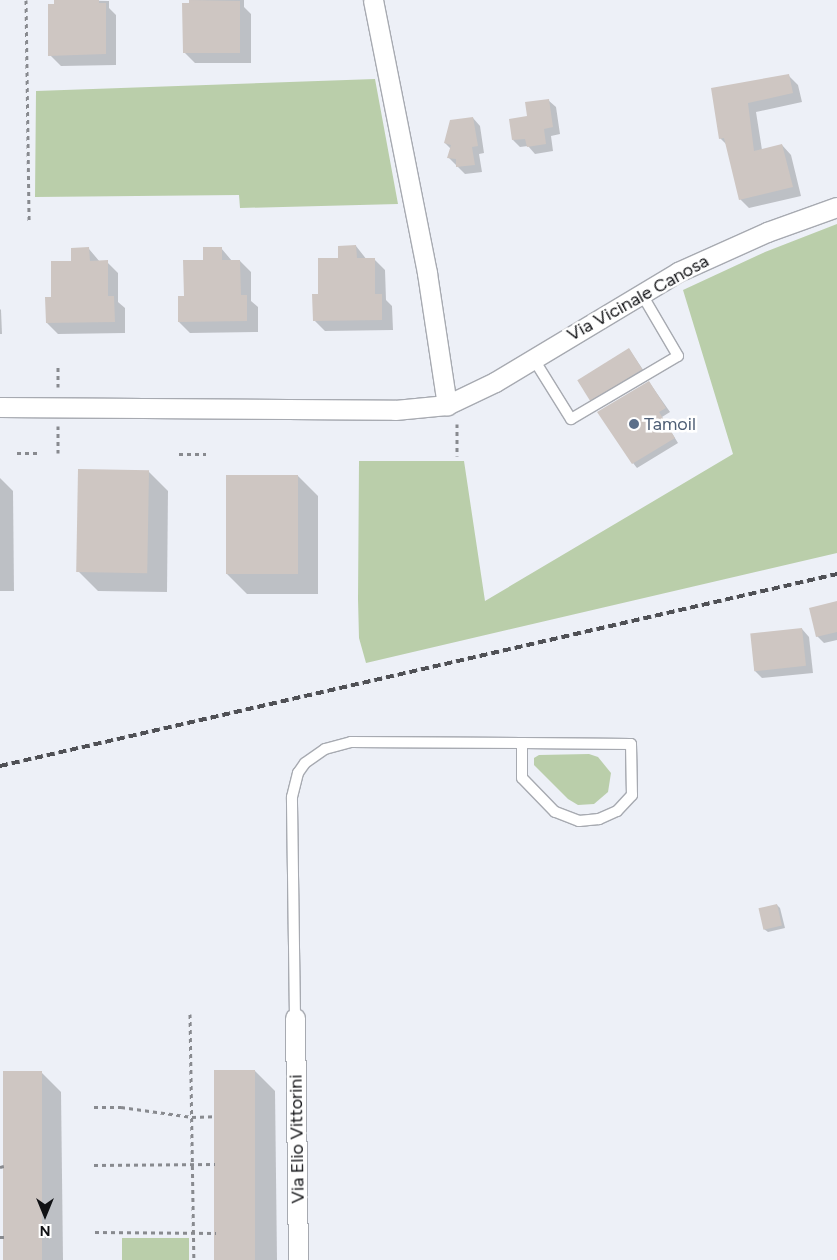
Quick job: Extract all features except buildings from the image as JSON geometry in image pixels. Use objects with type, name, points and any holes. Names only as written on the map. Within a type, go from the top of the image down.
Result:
[{"type":"street","points":[[373,0],[427,273],[447,405]]},
{"type":"street","name":"Via Vicinale Canosa","points":[[0,407],[395,410],[447,405],[487,386],[641,293],[722,252],[767,232],[837,207]]},
{"type":"street","name":"Via Elio Vittorini","points":[[295,1018],[298,1260]]},
{"type":"lane","points":[[533,358],[570,419],[678,356],[641,293]]},
{"type":"lane","points":[[295,1018],[292,797],[298,773],[305,764],[325,749],[351,742],[522,743],[631,744],[632,795],[617,812],[599,819],[579,821],[555,812],[522,778],[522,743]]},
{"type":"path","points":[[26,0],[28,222]]},
{"type":"path","points":[[457,456],[457,422],[460,420]]},
{"type":"path","points":[[17,453],[40,453]]},
{"type":"path","points":[[179,454],[206,454]]},
{"type":"path","points":[[190,1014],[194,1260]]},
{"type":"path","points":[[94,1107],[121,1107],[192,1117],[215,1116]]},
{"type":"path","points":[[94,1164],[215,1164]]},
{"type":"path","points":[[95,1232],[216,1234]]},
{"type":"path","points":[[0,1237],[5,1237]]},
{"type":"green space","points":[[375,79],[398,204],[240,208],[239,195],[35,197],[36,91]]},
{"type":"green space","points":[[837,224],[837,553],[366,663],[359,638],[359,461],[464,461],[485,601],[733,454],[683,290],[765,252]]},
{"type":"green space","points":[[589,754],[598,757],[611,773],[608,792],[594,804],[578,805],[568,799],[534,765],[534,758],[539,755]]},
{"type":"green space","points":[[122,1238],[189,1238],[189,1260],[122,1260]]},
{"type":"railway","points":[[0,766],[837,574]]},
{"type":"place","name":"Tamoil","points":[[634,424]]}]
